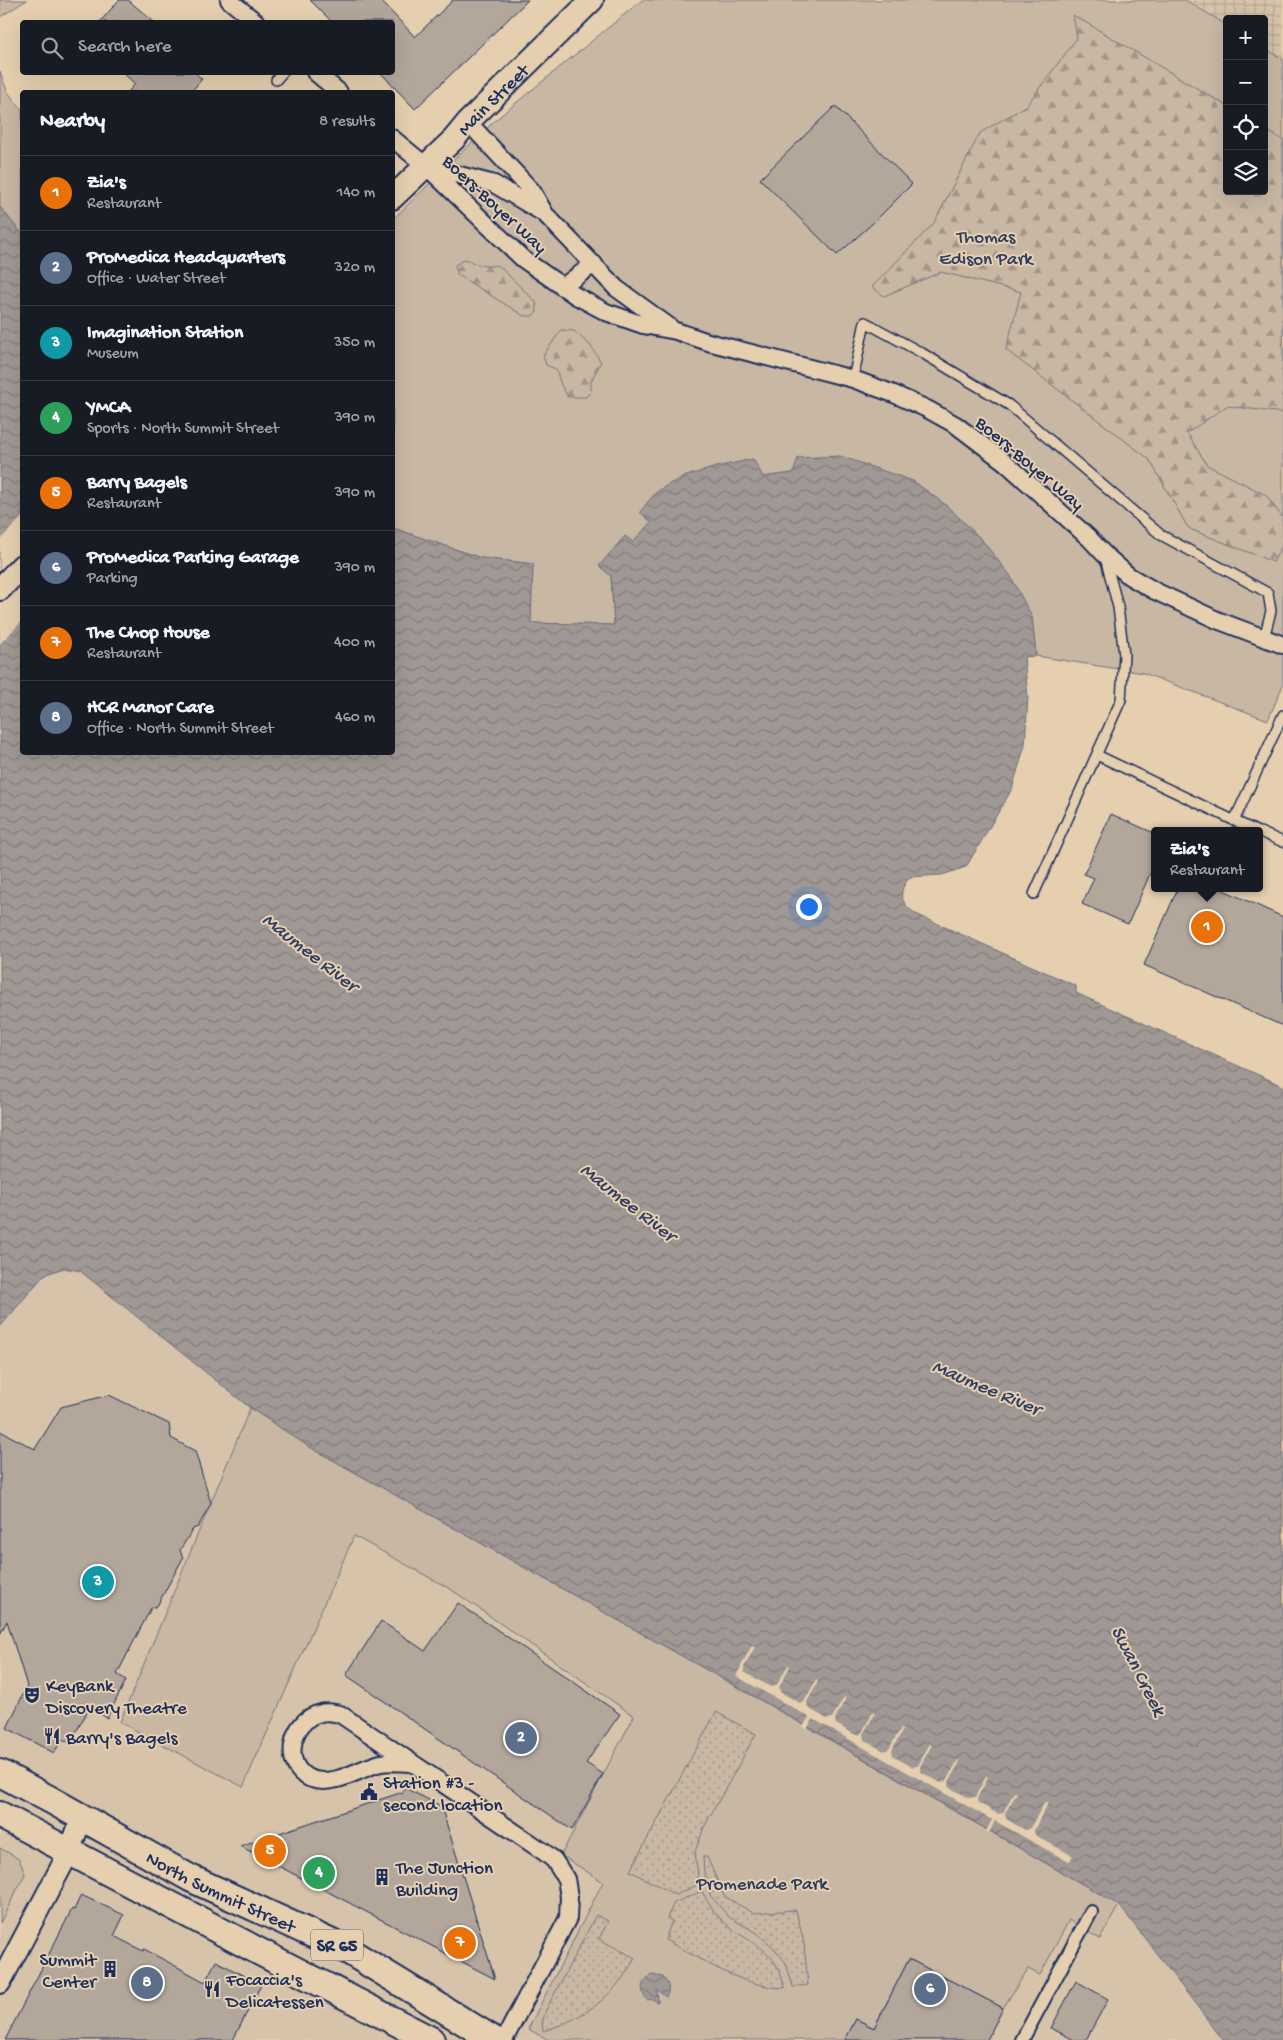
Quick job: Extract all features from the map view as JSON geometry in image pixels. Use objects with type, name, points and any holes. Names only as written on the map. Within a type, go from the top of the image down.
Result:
[{"type":"main road","name":"Main Street","points":[[395,195],[454,139],[468,122],[592,0]]},
{"type":"main road","points":[[0,589],[20,568]]},
{"type":"main road","name":"North Summit Street","points":[[0,1773],[177,1871],[347,1950],[494,2040]]},
{"type":"main road","name":"North Summit Street","points":[[0,1815],[431,2040]]},
{"type":"main road","points":[[260,1952],[254,1939],[254,1929],[271,1915]]},
{"type":"main road","points":[[393,2021],[403,2018],[408,2012],[410,2006],[409,1989]]},
{"type":"street","points":[[229,0],[254,20]]},
{"type":"street","points":[[319,75],[337,90]]},
{"type":"street","points":[[468,122],[532,192],[545,214]]},
{"type":"street","points":[[395,140],[426,166]]},
{"type":"street","name":"Boers-Boyer Way","points":[[426,166],[494,184],[545,214],[616,288],[649,314],[676,331]]},
{"type":"street","name":"Boers-Boyer Way","points":[[426,166],[523,259],[576,296],[606,312],[644,325],[676,331],[708,342],[853,379],[894,394],[956,425],[1006,463],[1129,576],[1155,592],[1217,620],[1283,646]]},
{"type":"street","points":[[562,287],[594,264]]},
{"type":"street","points":[[412,1763],[384,1762],[342,1778],[316,1780],[304,1776],[297,1768],[293,1755],[294,1738],[301,1724],[311,1716],[323,1712],[340,1714],[544,1852],[562,1870],[569,1889],[568,1918],[504,2040]]},
{"type":"street","points":[[0,1983],[69,1852],[82,1817]]},
{"type":"street","points":[[1022,2040],[1091,1912]]},
{"type":"lane","points":[[276,80],[280,75]]},
{"type":"lane","points":[[853,379],[865,322],[922,352],[1008,405],[1160,534],[1268,593],[1271,611],[1264,638]]},
{"type":"lane","points":[[1034,894],[1121,700],[1124,655],[1118,607],[1104,554]]},
{"type":"lane","points":[[1234,821],[1283,715]]},
{"type":"lane","points":[[1097,755],[1247,827]]},
{"type":"lane","points":[[1263,833],[1283,842]]},
{"type":"shaded area","points":[[1185,0],[1283,0],[1283,59],[1268,50],[1268,15],[1223,15],[1223,23]]},
{"type":"shaded area","points":[[64,1268],[80,1271],[250,1408],[308,1446],[796,1720],[1119,1905],[1223,2040],[0,2040],[0,1327],[44,1275]]},
{"type":"green space","points":[[0,0],[27,0],[0,17]]},
{"type":"green space","name":"Thomas Edison Park","points":[[642,0],[1185,0],[1223,23],[1223,195],[1268,195],[1268,50],[1283,59],[1283,685],[1268,720],[1143,673],[1036,656],[1032,617],[981,539],[947,506],[913,481],[793,473],[763,477],[753,459],[684,477],[655,493],[652,521],[633,543],[625,536],[600,565],[611,576],[614,625],[530,623],[533,564],[481,558],[395,529],[395,217],[494,121]]},
{"type":"green space","points":[[1073,15],[1223,104],[1223,195],[1268,195],[1268,131],[1283,140],[1283,413],[1227,406],[1187,433],[1207,465],[1266,495],[1283,518],[1283,544],[1273,562],[1192,530],[1187,526],[1149,459],[1006,350],[1021,292],[941,272],[884,296],[872,287],[934,223],[980,133],[1026,106],[1077,38]]},
{"type":"green space","points":[[0,71],[7,91],[20,107],[20,232],[0,207]]},
{"type":"green space","points":[[465,259],[481,265],[498,265],[536,302],[537,312],[532,316],[524,316],[458,275],[455,265]]},
{"type":"green space","points":[[561,330],[574,331],[590,345],[601,362],[591,381],[591,391],[586,397],[568,397],[561,385],[556,369],[546,365],[543,356]]},
{"type":"green space","name":"Promenade Park","points":[[250,1408],[308,1446],[737,1687],[1119,1905],[1100,1939],[1069,1920],[1040,1975],[1028,1969],[1003,2008],[909,1959],[874,2028],[856,2019],[845,2040],[549,2040],[528,2029],[603,1882],[561,1855],[634,1716],[452,1590],[354,1536],[243,1787],[120,1722]]},
{"type":"green space","points":[[716,1712],[756,1734],[704,1827],[695,1852],[699,1884],[676,1895],[630,1871]]},
{"type":"green space","points":[[0,1848],[19,1859],[25,1874],[0,1923]]},
{"type":"green space","points":[[703,1857],[707,1857],[724,1896],[753,1913],[796,1910],[804,1944],[808,1985],[793,1987],[786,1963],[775,1949],[757,1933],[729,1917],[710,1895],[704,1872]]},
{"type":"green space","points":[[702,1891],[711,1907],[726,1924],[770,1956],[781,1975],[785,1988],[753,1983],[738,1978],[665,1940],[672,1921],[667,1918],[674,1903]]},
{"type":"green space","points":[[596,1915],[608,1921],[599,1939],[635,1958],[618,1984],[597,2004],[572,2020],[543,2031],[542,2023],[546,2010]]},
{"type":"water","points":[[0,207],[20,232],[20,755],[395,755],[395,529],[481,558],[533,564],[531,623],[614,625],[611,576],[599,566],[625,536],[633,542],[651,522],[640,512],[655,494],[676,481],[715,468],[753,459],[763,477],[793,473],[798,458],[840,456],[913,481],[947,506],[981,539],[1010,575],[1032,617],[1036,656],[1024,657],[1028,697],[1025,745],[1012,789],[966,867],[942,875],[910,877],[903,888],[902,897],[904,902],[916,914],[1076,986],[1076,993],[1283,1086],[1283,2040],[1223,2040],[1119,1905],[796,1720],[308,1446],[250,1408],[80,1271],[64,1268],[44,1275],[0,1327]]},
{"type":"water","points":[[651,1975],[663,1977],[668,1985],[666,1997],[657,1990],[658,2002],[652,1999],[647,2000],[642,1990],[643,1984]]},
{"type":"pier","points":[[20,519],[20,623],[0,644],[0,540]]},
{"type":"pier","points":[[752,1645],[755,1647],[744,1667],[744,1672],[771,1687],[776,1686],[788,1665],[790,1666],[779,1687],[780,1692],[800,1703],[804,1702],[816,1680],[818,1682],[807,1702],[808,1708],[827,1719],[832,1718],[844,1697],[846,1698],[835,1719],[836,1724],[856,1735],[861,1734],[873,1712],[875,1714],[863,1734],[864,1740],[884,1751],[889,1749],[901,1728],[903,1730],[892,1750],[893,1756],[912,1767],[918,1766],[929,1744],[932,1745],[920,1766],[921,1772],[941,1783],[946,1781],[958,1760],[960,1761],[949,1782],[949,1787],[969,1798],[975,1797],[986,1776],[988,1777],[977,1799],[978,1803],[998,1814],[1003,1813],[1014,1792],[1017,1793],[1005,1813],[1006,1819],[1025,1830],[1030,1828],[1045,1802],[1048,1803],[1034,1830],[1035,1835],[1073,1856],[1069,1862],[995,1821],[989,1833],[986,1831],[992,1820],[813,1719],[807,1729],[803,1727],[809,1717],[736,1676]]},
{"type":"building","points":[[119,0],[128,0],[152,20],[102,20]]},
{"type":"building","points":[[310,0],[380,0],[415,37],[453,0],[528,0],[415,109],[383,75],[395,75],[395,20],[330,20]]},
{"type":"building","points":[[125,75],[197,75],[202,79],[193,90],[130,90],[135,84]]},
{"type":"building","points":[[835,106],[912,184],[837,255],[760,179]]},
{"type":"building","points":[[1111,814],[1151,832],[1151,872],[1128,924],[1082,904],[1094,878],[1084,874]]},
{"type":"building","points":[[1176,892],[1228,892],[1283,917],[1283,1026],[1144,965]]},
{"type":"building","points":[[109,1395],[169,1424],[171,1438],[195,1451],[211,1503],[198,1527],[193,1529],[180,1550],[183,1558],[157,1606],[151,1608],[117,1674],[126,1680],[107,1718],[89,1708],[70,1743],[62,1739],[54,1753],[7,1728],[27,1686],[7,1621],[0,1634],[0,1431],[35,1449],[61,1407]]},
{"type":"building","points":[[458,1603],[620,1714],[586,1763],[603,1774],[572,1830],[346,1675],[381,1621],[425,1651]]},
{"type":"building","name":"The Junction Building","points":[[405,1788],[441,1806],[495,1979],[240,1846],[403,1792]]},
{"type":"building","name":"Summit Center","points":[[81,1895],[124,1915],[114,1936],[143,1951],[144,1949],[205,1982],[216,1961],[261,1985],[233,2040],[5,2040]]},
{"type":"building","points":[[909,1959],[1003,2008],[987,2040],[845,2040],[856,2019],[874,2028]]},
{"type":"building","points":[[1076,1981],[1108,1999],[1086,2040],[1074,2040],[1051,2028]]},
{"type":"place","name":"Zia's","points":[[1207,927]]},
{"type":"place","name":"Imagination Station","points":[[98,1582]]},
{"type":"place","name":"KeyBank Discovery Theatre","points":[[32,1695]]},
{"type":"place","name":"Barry's Bagels","points":[[52,1736]]},
{"type":"place","name":"ProMedica Headquarters","points":[[521,1738]]},
{"type":"place","name":"Station #3 - second location","points":[[369,1792]]},
{"type":"place","name":"Barry Bagels","points":[[270,1851]]},
{"type":"place","name":"YMCA","points":[[319,1873]]},
{"type":"place","name":"The Junction Building","points":[[382,1877]]},
{"type":"place","name":"The Chop House","points":[[460,1943]]},
{"type":"place","name":"Summit Center","points":[[110,1969]]},
{"type":"place","name":"HCR Manor Care","points":[[147,1983]]},
{"type":"place","name":"Focaccia's Delicatessen","points":[[212,1989]]},
{"type":"place","name":"ProMedica Parking Garage","points":[[930,1989]]},
{"type":"water label","name":"Maumee River","points":[[311,951]]},
{"type":"water label","name":"Maumee River","points":[[629,1201]]},
{"type":"water label","name":"Maumee River","points":[[987,1386]]},
{"type":"water label","name":"Swan Creek","points":[[1140,1670]]}]
